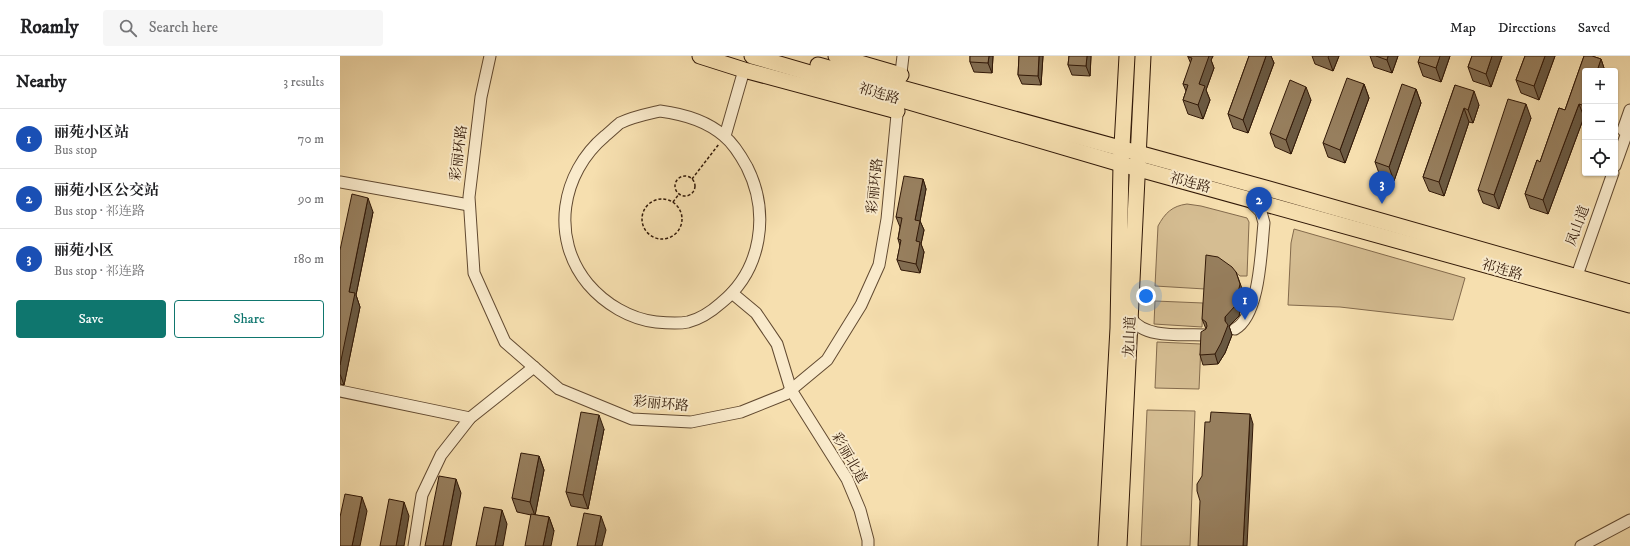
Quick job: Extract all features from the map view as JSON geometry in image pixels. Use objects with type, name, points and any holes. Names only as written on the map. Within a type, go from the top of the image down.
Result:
[{"type":"main road","points":[[700,56],[744,70],[899,93]]},
{"type":"main road","name":"祁连路","points":[[752,56],[899,93]]},
{"type":"main road","name":"祁连路","points":[[784,56],[899,93],[1121,157],[1270,189],[1572,282],[1630,305]]},
{"type":"main road","points":[[836,56],[899,93]]},
{"type":"main road","name":"龙山道","points":[[1106,546],[1118,328],[1121,157],[1127,56]]},
{"type":"main road","name":"龙山道","points":[[1119,546],[1143,56]]},
{"type":"main road","name":"祁连路","points":[[1138,161],[1246,198],[1572,282],[1630,292]]},
{"type":"street","name":"彩丽环路","points":[[490,56],[481,97],[470,205],[474,273],[505,342],[559,389],[632,419],[691,422],[740,412],[786,394],[827,360],[861,305],[879,265],[887,219],[903,56]]},
{"type":"street","points":[[725,136],[744,70]]},
{"type":"street","points":[[1618,144],[1630,110]]},
{"type":"street","points":[[660,111],[681,114],[697,119],[725,136],[741,156],[752,177],[760,206],[760,235],[754,256],[745,277],[732,293],[711,311],[688,322],[670,323],[646,321],[627,315],[595,292],[577,270],[566,243],[564,217],[570,186],[578,166],[596,144],[620,124],[639,116],[660,111]]},
{"type":"street","points":[[1618,158],[1630,124]]},
{"type":"street","name":"凤山道","points":[[1572,282],[1607,176]]},
{"type":"street","name":"凤山道","points":[[1572,282],[1611,176]]},
{"type":"street","points":[[340,182],[470,205]]},
{"type":"street","points":[[1235,329],[1247,318],[1255,298],[1264,223],[1261,212],[1246,198]]},
{"type":"street","name":"彩丽北道","points":[[732,293],[756,313],[777,344],[791,390],[847,479],[860,510],[868,540],[868,546]]},
{"type":"street","points":[[1131,318],[1137,326],[1145,331],[1204,335]]},
{"type":"street","points":[[414,546],[422,495],[440,455],[470,418],[534,367]]},
{"type":"street","points":[[340,390],[470,418]]},
{"type":"street","points":[[1581,546],[1630,520]]},
{"type":"path","points":[[692,179],[725,136]]},
{"type":"path","points":[[686,176],[692,179],[695,185],[694,191],[689,196],[679,194],[675,186],[678,180],[686,176]]},
{"type":"path","points":[[673,202],[679,194]]},
{"type":"path","points":[[654,200],[667,200],[673,202],[681,213],[680,227],[671,237],[665,239],[652,237],[643,227],[642,214],[644,208],[654,200]]},
{"type":"shaded area","points":[[1187,204],[1201,206],[1247,218],[1249,222],[1247,276],[1240,276],[1230,267],[1205,289],[1155,286],[1158,226],[1163,217],[1173,208]]},
{"type":"shaded area","points":[[1294,229],[1465,278],[1453,320],[1340,307],[1288,305],[1291,243]]},
{"type":"shaded area","points":[[1155,301],[1203,303],[1202,327],[1154,324]]},
{"type":"shaded area","points":[[1157,342],[1201,344],[1199,389],[1155,388]]},
{"type":"shaded area","points":[[1147,410],[1195,411],[1190,546],[1141,546]]},
{"type":"building","points":[[970,56],[989,56],[988,63],[970,62]]},
{"type":"building","points":[[1019,56],[1039,56],[1038,76],[1018,75]]},
{"type":"building","points":[[1069,56],[1087,56],[1086,66],[1068,65]]},
{"type":"building","points":[[1188,56],[1209,56],[1199,84],[1205,86],[1198,105],[1183,100],[1188,85],[1183,84],[1192,58]]},
{"type":"building","points":[[1249,56],[1266,56],[1243,120],[1228,114]]},
{"type":"building","points":[[1376,56],[1388,56],[1387,60]]},
{"type":"building","points":[[1420,56],[1440,56],[1436,68],[1418,62]]},
{"type":"building","points":[[1472,56],[1492,56],[1486,74],[1468,67]]},
{"type":"building","points":[[1525,56],[1545,56],[1534,86],[1516,80]]},
{"type":"building","points":[[1584,56],[1592,56],[1601,59],[1598,68],[1582,68],[1582,105],[1579,104],[1543,200],[1525,194],[1537,160],[1540,162],[1559,108],[1565,110]]},
{"type":"building","points":[[1347,78],[1364,84],[1340,150],[1323,143]]},
{"type":"building","points":[[1290,80],[1306,87],[1286,140],[1270,133]]},
{"type":"building","points":[[1402,84],[1416,89],[1389,167],[1375,162]]},
{"type":"building","points":[[1455,85],[1474,91],[1468,110],[1464,108],[1439,182],[1423,177]]},
{"type":"building","points":[[1508,99],[1526,104],[1494,195],[1478,190]]},
{"type":"building","points":[[904,176],[923,179],[915,220],[920,221],[916,241],[920,242],[916,264],[897,260],[901,240],[898,239],[902,218],[896,217]]},
{"type":"building","points":[[352,194],[368,198],[349,292],[355,293],[340,365],[340,250]]},
{"type":"building","points":[[1206,255],[1218,257],[1232,267],[1236,272],[1240,284],[1235,306],[1225,317],[1225,321],[1228,325],[1215,354],[1200,355],[1201,332],[1206,329],[1207,326],[1206,322],[1202,319]]},
{"type":"building","points":[[581,412],[599,415],[583,495],[566,492]]},
{"type":"building","points":[[1211,412],[1250,414],[1243,546],[1198,546],[1200,501],[1197,491],[1197,484],[1202,476],[1205,422],[1210,422]]},
{"type":"building","points":[[521,453],[539,456],[530,502],[512,498]]},
{"type":"building","points":[[439,476],[456,479],[443,546],[425,546]]},
{"type":"building","points":[[345,494],[362,497],[352,546],[340,546],[340,517]]},
{"type":"building","points":[[389,499],[404,502],[396,546],[380,546]]},
{"type":"building","points":[[484,507],[502,510],[495,546],[476,546]]},
{"type":"building","points":[[584,513],[601,516],[595,546],[577,546]]},
{"type":"building","points":[[531,514],[549,517],[543,546],[525,546]]},
{"type":"place","name":"丽苑小区","points":[[1382,204]]},
{"type":"place","name":"丽苑小区公交站","points":[[1259,220]]},
{"type":"place","name":"丽苑小区站","points":[[1245,320]]}]
